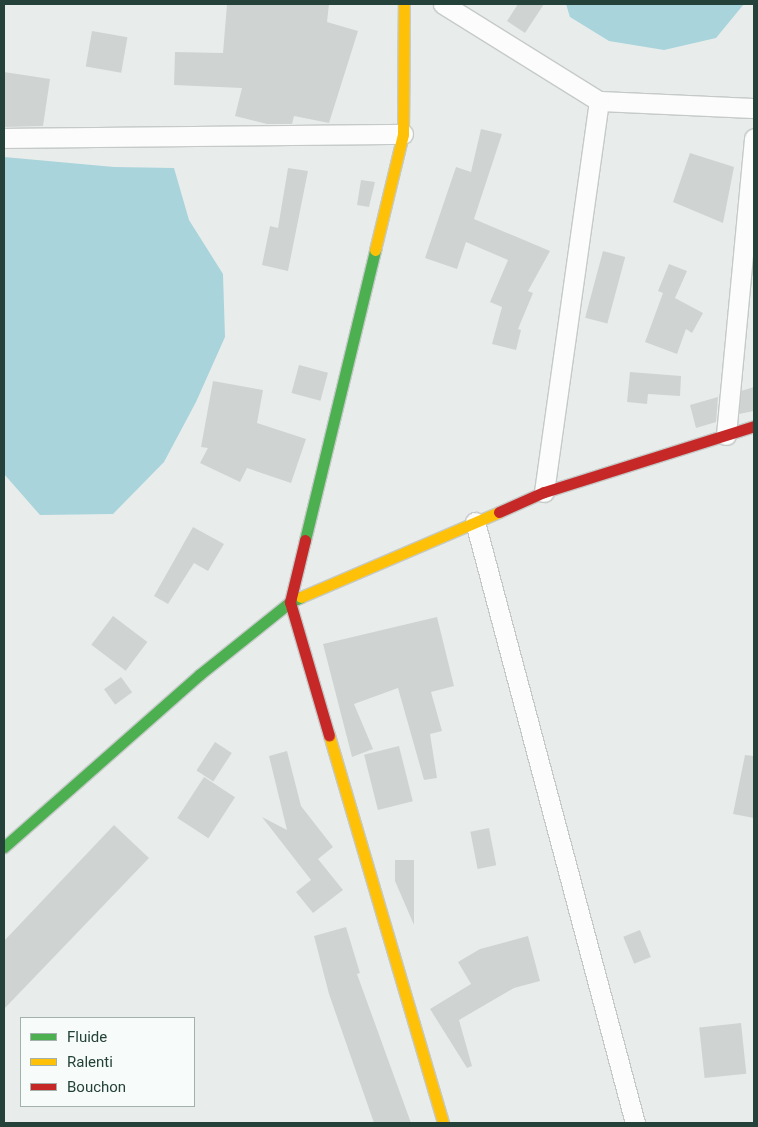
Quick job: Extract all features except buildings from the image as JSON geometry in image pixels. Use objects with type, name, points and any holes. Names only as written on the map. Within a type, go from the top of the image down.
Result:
[{"type":"main road","points":[[404,4],[403,134],[290,602],[443,1123]]},
{"type":"main road","points":[[4,847],[199,675],[290,602],[544,492],[754,426]]},
{"type":"street","points":[[443,4],[599,101],[754,108]]},
{"type":"street","points":[[544,492],[599,101]]},
{"type":"street","points":[[4,138],[403,134]]},
{"type":"street","points":[[726,435],[754,138]]},
{"type":"street","points":[[475,522],[635,1123]]},
{"type":"water","points":[[566,4],[744,4],[716,38],[664,50],[609,41],[570,17]]},
{"type":"water","points":[[4,157],[114,167],[174,168],[189,220],[223,274],[225,337],[196,402],[164,462],[113,514],[40,515],[4,474]]},
{"type":"traffic: fast","points":[[305,540],[375,250]]},
{"type":"traffic: fast","points":[[4,847],[199,675],[290,602],[301,597]]},
{"type":"traffic: slow","points":[[375,250],[403,134],[404,4]]},
{"type":"traffic: slow","points":[[301,597],[499,512]]},
{"type":"traffic: slow","points":[[329,735],[443,1123]]},
{"type":"traffic: jam","points":[[499,512],[544,492],[754,426]]},
{"type":"traffic: jam","points":[[305,540],[290,602],[329,735]]}]
